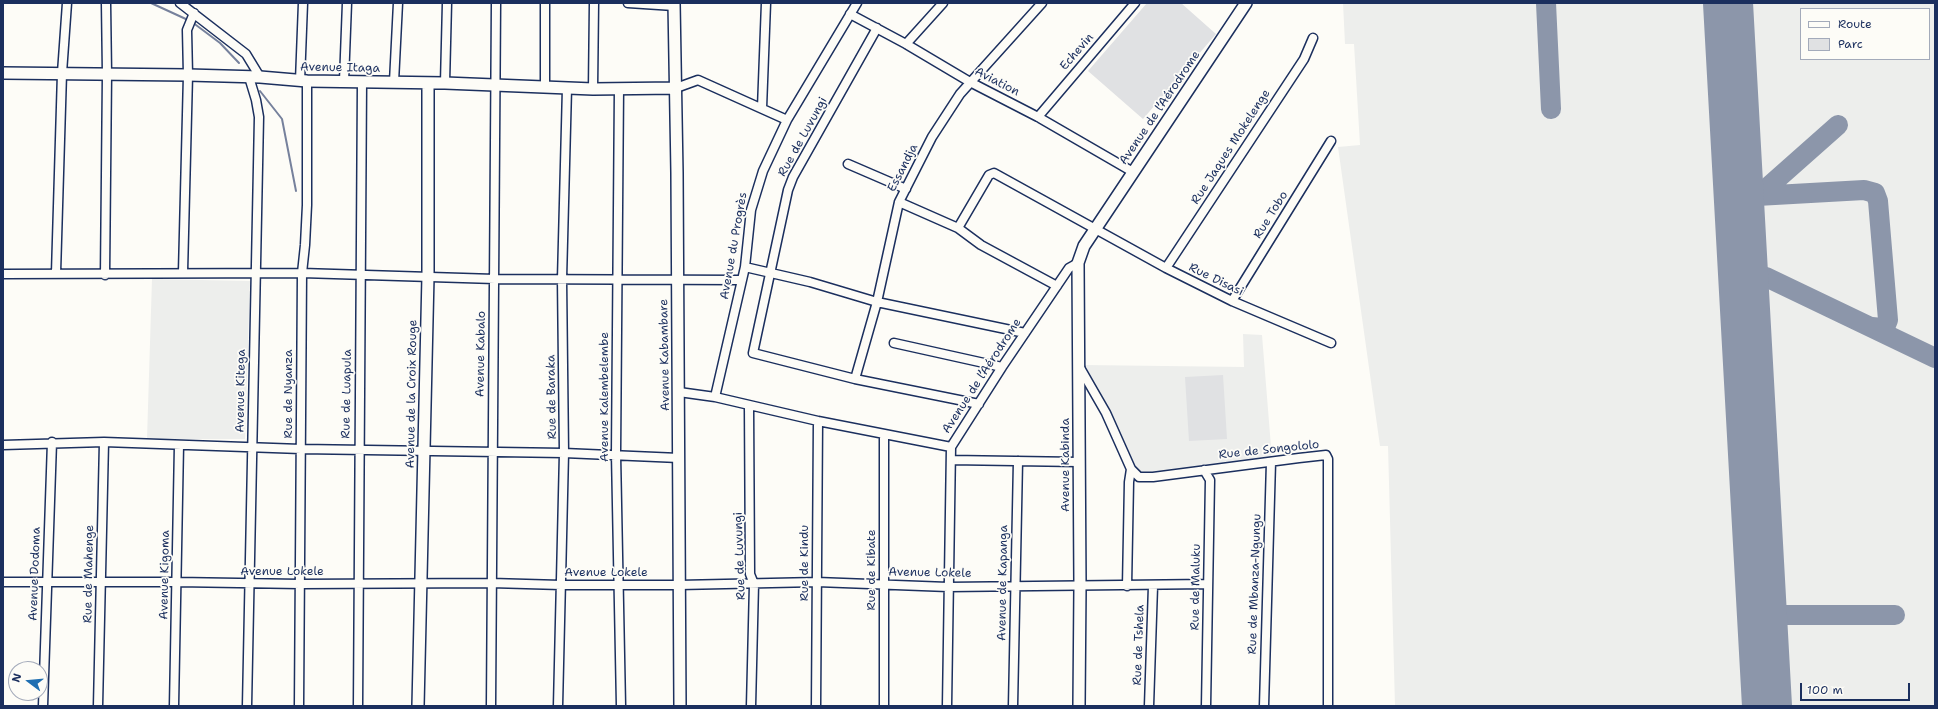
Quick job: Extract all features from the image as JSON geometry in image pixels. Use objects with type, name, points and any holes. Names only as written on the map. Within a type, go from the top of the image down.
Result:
[{"type":"street","points":[[56,273],[62,73],[67,3]]},
{"type":"street","points":[[105,274],[107,74],[106,3]]},
{"type":"street","name":"Avenue Kitega","points":[[180,3],[193,15],[246,54],[254,77],[259,117],[247,706]]},
{"type":"street","name":"Rue de Nyanza","points":[[298,706],[302,273],[307,205],[303,3]]},
{"type":"street","points":[[344,81],[347,3]]},
{"type":"street","points":[[394,82],[398,3]]},
{"type":"street","points":[[446,83],[447,3]]},
{"type":"street","name":"Avenue Kabalo","points":[[491,706],[496,3]]},
{"type":"street","points":[[545,3],[545,87]]},
{"type":"street","points":[[593,89],[594,3]]},
{"type":"street","points":[[628,3],[674,4]]},
{"type":"street","points":[[762,108],[766,3]]},
{"type":"street","name":"Avenue du Progrès","points":[[715,397],[742,280],[751,210],[763,171],[787,120],[857,3]]},
{"type":"street","points":[[906,44],[943,3]]},
{"type":"street","name":"Essandja","points":[[855,379],[877,302],[899,202],[932,137],[960,94],[1042,3]]},
{"type":"street","name":"Echevin","points":[[1038,117],[1135,3]]},
{"type":"street","name":"Avenue de l’Aérodrome","points":[[1095,228],[1246,3]]},
{"type":"street","name":"Avenue Kabambare","points":[[674,4],[678,280],[680,706]]},
{"type":"street","name":"Aviation","points":[[850,14],[906,44],[970,82],[1038,117],[1133,172]]},
{"type":"street","points":[[183,272],[188,25],[193,15]]},
{"type":"street","name":"Rue de Luvungi","points":[[855,379],[755,355],[753,351],[788,190],[793,177],[877,28]]},
{"type":"street","name":"Rue Jaques Mokelenge","points":[[1166,268],[1304,59],[1313,38]]},
{"type":"street","name":"Avenue Itaga","points":[[3,73],[188,75],[254,77],[304,81],[446,83],[593,89],[676,88]]},
{"type":"street","points":[[676,88],[698,80],[787,120]]},
{"type":"street","name":"Rue de Luapula","points":[[358,706],[358,449],[362,82]]},
{"type":"street","name":"Avenue de la Croix Rouge","points":[[418,706],[428,276],[428,83]]},
{"type":"street","name":"Rue de Baraka","points":[[558,706],[564,453],[562,279],[567,88]]},
{"type":"street","name":"Avenue Kalembelembe","points":[[619,88],[616,454],[621,706]]},
{"type":"street","name":"Rue Tobo","points":[[1232,301],[1331,141]]},
{"type":"street","points":[[848,164],[906,189]]},
{"type":"street","name":"Rue Disasi","points":[[958,228],[989,175],[994,173],[1166,268],[1232,301],[1331,343]]},
{"type":"street","points":[[899,202],[958,228],[964,234],[981,245],[1057,286]]},
{"type":"street","name":"Avenue Kabinda","points":[[1079,706],[1080,586],[1078,263],[1084,246],[1095,228]]},
{"type":"street","name":"Avenue de l’Aérodrome","points":[[951,446],[1069,268],[1078,263]]},
{"type":"street","points":[[744,267],[810,282],[877,302],[1026,332]]},
{"type":"street","points":[[3,274],[183,272],[360,274],[495,279],[742,280]]},
{"type":"street","points":[[894,343],[1002,367]]},
{"type":"street","points":[[1079,366],[1106,413],[1131,469],[1129,482],[1127,586]]},
{"type":"street","points":[[855,379],[979,404]]},
{"type":"street","points":[[678,392],[715,397],[818,421],[951,446],[947,706]]},
{"type":"street","name":"Rue de Luvungi","points":[[749,406],[750,574],[754,584],[751,706]]},
{"type":"street","name":"Rue de Kindu","points":[[816,706],[818,421]]},
{"type":"street","name":"Rue de Kibate","points":[[884,434],[884,706]]},
{"type":"street","points":[[3,445],[52,442],[104,442],[301,449],[616,454],[679,458]]},
{"type":"street","name":"Avenue Dodoma","points":[[43,706],[46,582],[52,442]]},
{"type":"street","name":"Rue de Mahenge","points":[[98,706],[104,442]]},
{"type":"street","name":"Avenue Kigoma","points":[[174,706],[179,445]]},
{"type":"street","name":"Rue de Songololo","points":[[1131,469],[1139,477],[1146,477],[1326,456],[1328,458],[1328,706]]},
{"type":"street","points":[[951,460],[1079,462]]},
{"type":"street","name":"Avenue de Kapanga","points":[[1013,706],[1018,461]]},
{"type":"street","name":"Rue de Mbanza-Ngungu","points":[[1264,706],[1271,462]]},
{"type":"street","name":"Rue de Maluku","points":[[1204,470],[1210,480],[1206,706]]},
{"type":"street","name":"Avenue Lokele","points":[[3,582],[177,582],[249,584],[492,583],[561,585],[679,585],[817,582],[948,587],[1015,585],[1154,586],[1208,584]]},
{"type":"street","name":"Rue de Tshela","points":[[1149,706],[1154,586]]},
{"type":"shaded area","points":[[1343,3],[1935,3],[1935,706],[1395,706],[1388,446],[1380,446],[1338,147],[1360,145],[1354,44],[1345,44]]},
{"type":"shaded area","points":[[152,279],[250,281],[245,439],[147,439]]},
{"type":"shaded area","points":[[1243,334],[1262,335],[1272,459],[1143,475],[1134,470],[1085,365],[1244,367]]},
{"type":"green space","points":[[1147,3],[1181,3],[1216,34],[1143,119],[1088,71]]},
{"type":"green space","points":[[1223,375],[1227,439],[1189,441],[1185,377]]},
{"type":"waterway","points":[[151,3],[188,20]]},
{"type":"waterway","points":[[192,22],[220,43],[239,63]]},
{"type":"waterway","points":[[260,91],[282,119],[296,191]]},
{"type":"taxiway","points":[[1546,3],[1551,109]]},
{"type":"taxiway","points":[[1759,195],[1838,125]]},
{"type":"taxiway","points":[[1739,197],[1864,190],[1875,193],[1878,201],[1888,320],[1886,325],[1882,328],[1872,327]]},
{"type":"taxiway","points":[[1743,275],[1759,275],[1766,277],[1935,358]]},
{"type":"taxiway","points":[[1762,615],[1895,615]]},
{"type":"runway","points":[[1728,3],[1767,706]]}]
